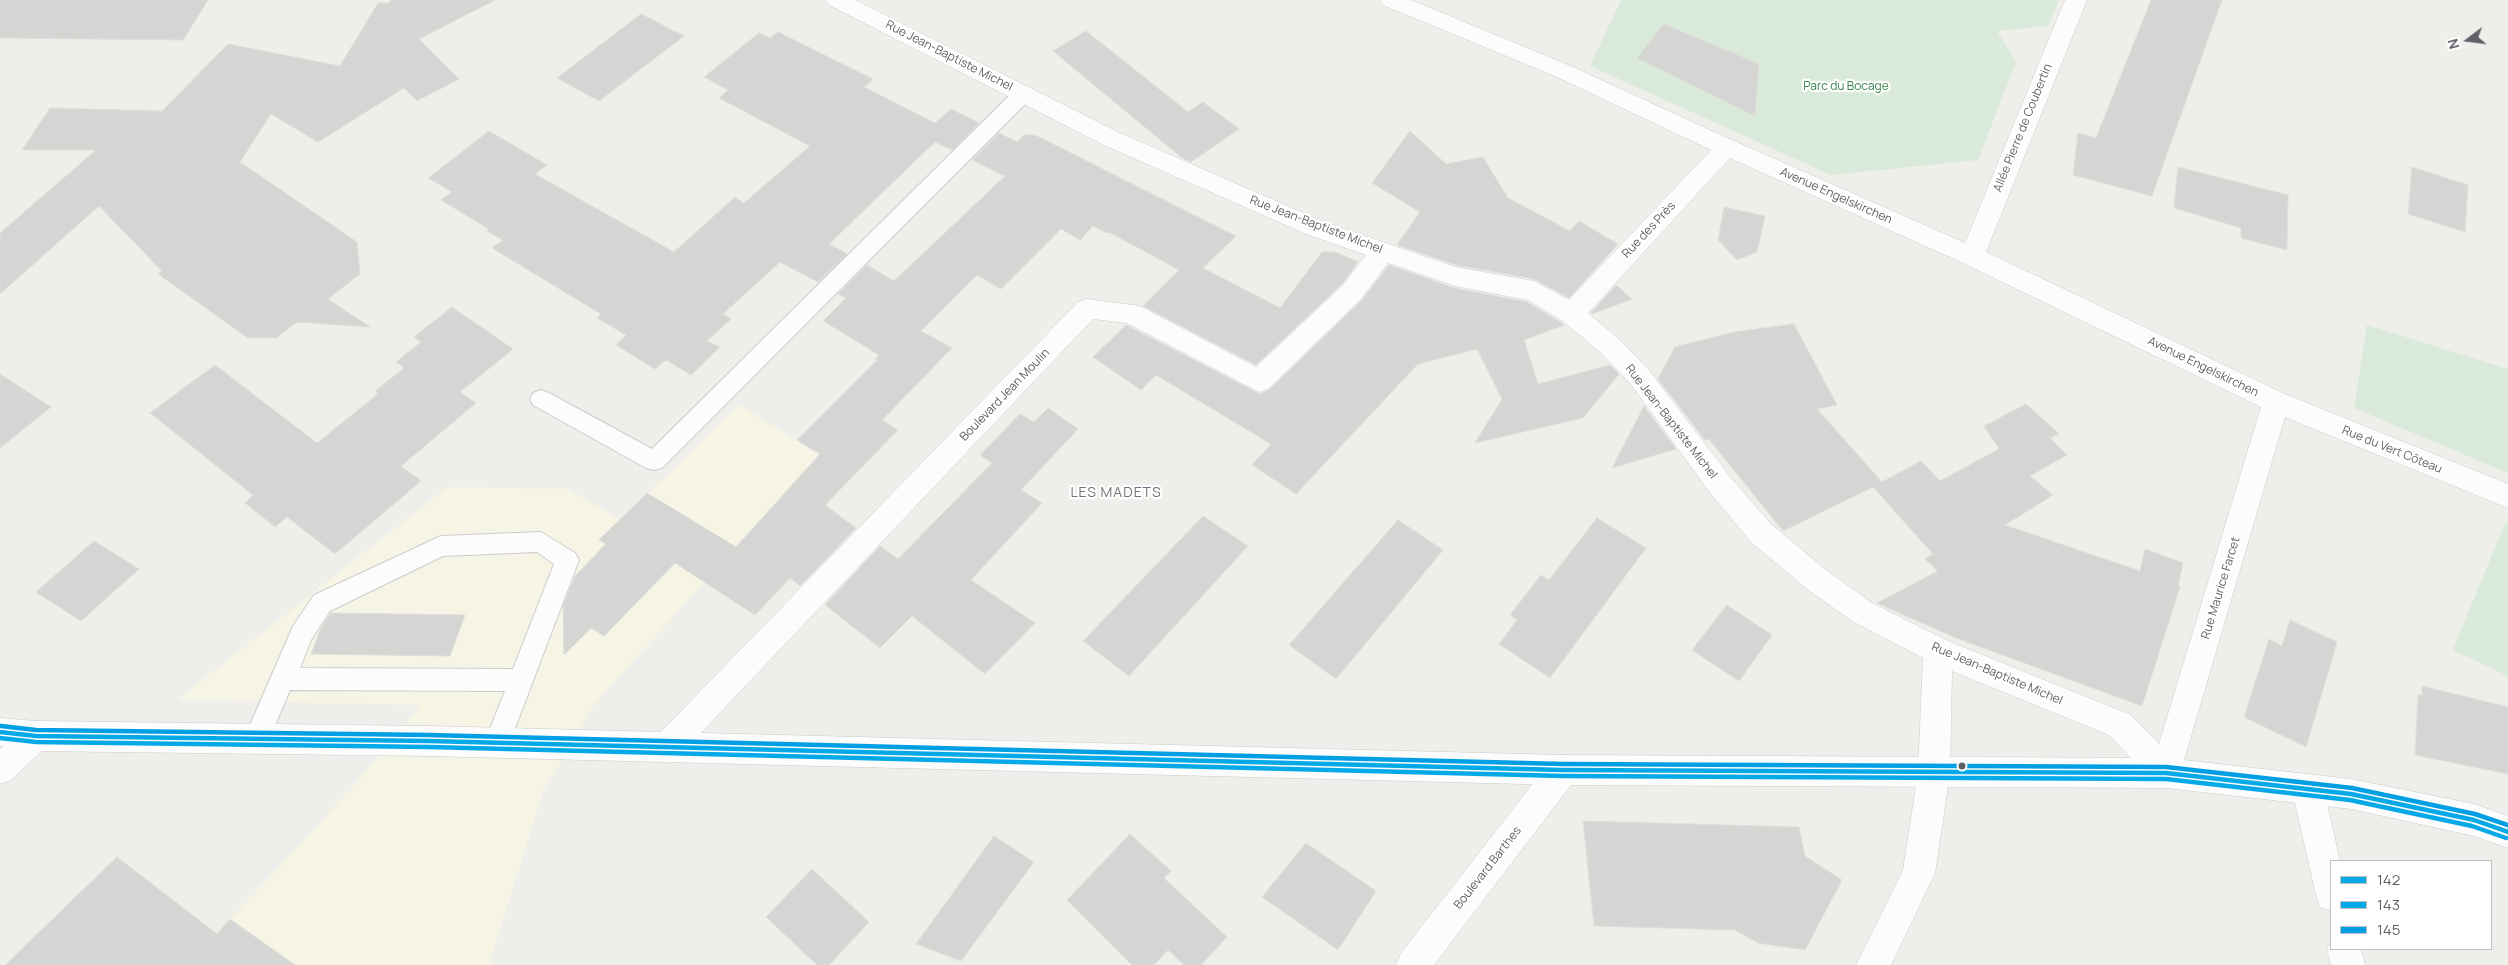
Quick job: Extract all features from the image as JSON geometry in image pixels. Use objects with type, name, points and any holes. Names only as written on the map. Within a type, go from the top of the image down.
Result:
[{"type":"street","name":"Rue Jean-Baptiste Michel","points":[[837,0],[1112,139],[1198,179],[1316,228],[1455,276],[1534,291],[1572,314],[1612,347],[1639,376],[1720,486],[1762,534],[1817,580],[1862,612],[1938,650],[2120,725],[2166,774]]},
{"type":"street","name":"Avenue Engelskirchen","points":[[1391,0],[1565,72],[1727,147],[1972,256],[2276,402]]},
{"type":"street","name":"Allée Pierre de Coubertin","points":[[1972,256],[2076,0]]},
{"type":"street","name":"Rue des Près","points":[[1572,314],[1727,147]]},
{"type":"street","name":"Boulevard Jean Moulin","points":[[666,748],[1087,309],[1130,313],[1259,381],[1352,292],[1383,251]]},
{"type":"street","name":"Rue du Vert Côteau","points":[[2276,402],[2508,496]]},
{"type":"street","name":"Rue Maurice Farcet","points":[[2166,774],[2276,402]]},
{"type":"street","points":[[1874,965],[1919,873],[1934,773],[1938,650]]},
{"type":"street","points":[[0,732],[36,736],[497,744],[1563,770],[2166,774],[2361,796],[2474,820],[2508,832]]},
{"type":"street","points":[[0,769],[36,736]]},
{"type":"street","name":"Boulevard Barthes","points":[[1413,965],[1563,770]]},
{"type":"street","points":[[2308,790],[2330,886]]},
{"type":"street","points":[[2344,950],[2348,965]]},
{"type":"lane","points":[[541,399],[654,461],[1023,94]]},
{"type":"lane","points":[[257,739],[302,634],[322,603],[440,546],[541,542],[567,560],[497,744]]},
{"type":"lane","points":[[283,679],[522,680]]},
{"type":"shaded area","points":[[739,404],[819,455],[593,706],[543,792],[489,965],[188,965],[349,791],[421,705],[177,700],[447,487],[569,489],[621,520]]},
{"type":"green space","name":"Parc du Bocage","points":[[1621,0],[2059,0],[2048,26],[1997,31],[2016,62],[1978,160],[1831,175],[1590,66]]},
{"type":"green space","points":[[2367,325],[2508,369],[2508,473],[2354,408]]},
{"type":"green space","points":[[2505,523],[2508,525],[2508,676],[2453,650]]},
{"type":"building","points":[[0,0],[208,0],[183,40],[0,38]]},
{"type":"building","points":[[391,0],[495,0],[419,39],[459,79],[417,101],[404,88],[318,142],[271,114],[240,162],[357,242],[360,274],[328,299],[370,327],[297,322],[276,338],[248,338],[158,274],[162,271],[99,206],[0,294],[0,233],[96,150],[22,150],[50,108],[162,111],[228,44],[340,66],[378,3],[389,3]]},
{"type":"building","points":[[2151,0],[2222,0],[2152,196],[2073,175],[2078,133],[2096,138]]},
{"type":"building","points":[[641,14],[684,36],[599,101],[557,78]]},
{"type":"building","points":[[1664,24],[1759,64],[1755,116],[1637,58]]},
{"type":"building","points":[[1086,31],[1188,112],[1203,102],[1239,129],[1191,162],[1182,158],[1053,51]]},
{"type":"building","points":[[778,32],[873,79],[864,87],[935,123],[951,109],[979,123],[952,150],[935,142],[829,244],[847,254],[818,282],[780,262],[723,314],[731,319],[707,341],[720,347],[691,375],[666,360],[655,369],[616,345],[626,335],[597,318],[601,314],[492,248],[503,240],[487,231],[489,229],[441,200],[452,192],[428,178],[489,131],[547,165],[535,174],[674,252],[735,197],[744,203],[810,146],[719,98],[728,90],[704,77],[759,33],[770,38]]},
{"type":"building","points":[[1410,131],[1446,164],[1483,157],[1508,198],[1570,231],[1579,221],[1618,244],[1569,298],[1534,279],[1456,265],[1397,245],[1420,212],[1372,183]]},
{"type":"building","points":[[999,133],[1017,142],[1024,135],[1035,135],[1236,236],[1203,268],[1280,308],[1322,252],[1335,252],[1358,262],[1342,284],[1256,365],[1143,306],[1179,270],[1109,232],[1107,233],[1093,226],[1080,240],[1061,229],[1001,289],[977,275],[921,331],[952,348],[882,420],[898,430],[825,505],[856,528],[800,586],[790,578],[755,615],[675,563],[604,636],[591,628],[564,655],[563,606],[575,576],[606,544],[599,540],[647,493],[736,547],[820,454],[797,440],[877,360],[875,359],[879,355],[823,321],[846,298],[838,294],[867,265],[894,281],[1005,176],[972,160]]},
{"type":"building","points":[[2178,167],[2288,195],[2287,250],[2241,238],[2241,228],[2174,208]]},
{"type":"building","points":[[2412,167],[2468,185],[2465,232],[2408,214]]},
{"type":"building","points":[[1724,207],[1765,216],[1757,252],[1737,260],[1718,240]]},
{"type":"building","points":[[1389,265],[1454,288],[1527,302],[1562,323],[1564,325],[1524,340],[1538,384],[1610,365],[1619,374],[1583,418],[1475,443],[1502,399],[1477,349],[1418,364],[1296,494],[1252,465],[1271,444],[1156,375],[1141,390],[1093,357],[1126,325],[1260,394],[1269,390],[1362,300]]},
{"type":"building","points":[[1616,285],[1632,299],[1592,314],[1591,313]]},
{"type":"building","points":[[452,307],[513,349],[460,392],[476,403],[401,466],[421,481],[335,554],[287,517],[275,527],[245,503],[253,495],[150,413],[215,365],[317,443],[378,394],[375,391],[404,368],[396,362],[421,342],[414,337]]},
{"type":"building","points":[[1794,324],[1837,405],[1817,409],[1882,482],[1921,461],[1940,481],[1999,449],[1984,426],[2026,404],[2059,434],[2050,438],[2067,455],[2030,476],[2053,495],[2005,525],[2140,571],[2145,549],[2183,563],[2178,586],[2180,587],[2142,706],[1956,638],[1877,603],[1938,571],[1925,559],[1933,554],[1873,487],[1783,531],[1709,439],[1705,440],[1658,379],[1675,347],[1734,332]]},
{"type":"building","points":[[0,374],[51,407],[0,448]]},
{"type":"building","points":[[1644,406],[1676,449],[1612,468]]},
{"type":"building","points":[[1048,408],[1078,429],[1021,490],[1042,503],[971,580],[1035,623],[985,674],[912,616],[880,648],[825,605],[880,546],[898,559],[992,463],[980,455],[1020,414],[1034,422]]},
{"type":"building","points":[[1203,516],[1248,546],[1129,676],[1083,641]]},
{"type":"building","points":[[1597,518],[1646,548],[1550,678],[1499,644],[1517,620],[1510,615],[1541,575],[1549,580]]},
{"type":"building","points":[[1398,520],[1443,550],[1336,679],[1289,645]]},
{"type":"building","points":[[94,541],[139,569],[81,621],[36,592]]},
{"type":"building","points":[[1727,605],[1772,635],[1739,681],[1692,650]]},
{"type":"building","points":[[331,613],[465,615],[450,656],[311,654],[321,628]]},
{"type":"building","points":[[2290,620],[2337,642],[2306,747],[2244,717],[2269,639],[2282,646]]},
{"type":"building","points":[[2422,686],[2508,707],[2508,774],[2415,755],[2418,694],[2422,696]]},
{"type":"building","points":[[1583,821],[1799,827],[1805,856],[1842,880],[1805,950],[1758,943],[1735,930],[1594,926]]},
{"type":"building","points":[[1130,834],[1171,871],[1164,878],[1227,937],[1201,965],[1184,965],[1168,950],[1154,965],[1132,965],[1067,900]]},
{"type":"building","points":[[994,836],[1034,862],[961,961],[916,944]]},
{"type":"building","points":[[1306,843],[1376,891],[1338,950],[1262,897]]},
{"type":"building","points":[[117,857],[217,934],[230,919],[295,965],[5,965]]},
{"type":"building","points":[[812,869],[869,922],[829,965],[817,965],[766,917]]},
{"type":"transit line","name":"145","points":[[1,726],[36,730],[429,735],[1563,764],[2166,767],[2352,788],[2475,814],[2508,825]]},
{"type":"transit line","name":"142","points":[[0,732],[36,736],[429,741],[1563,770],[2166,773],[2351,794],[2474,820],[2508,832]]},
{"type":"transit line","name":"143","points":[[0,738],[36,742],[429,747],[1563,776],[2166,779],[2350,800],[2472,826],[2506,838]]},
{"type":"district","name":"LES MADETS","points":[[1116,493]]}]
